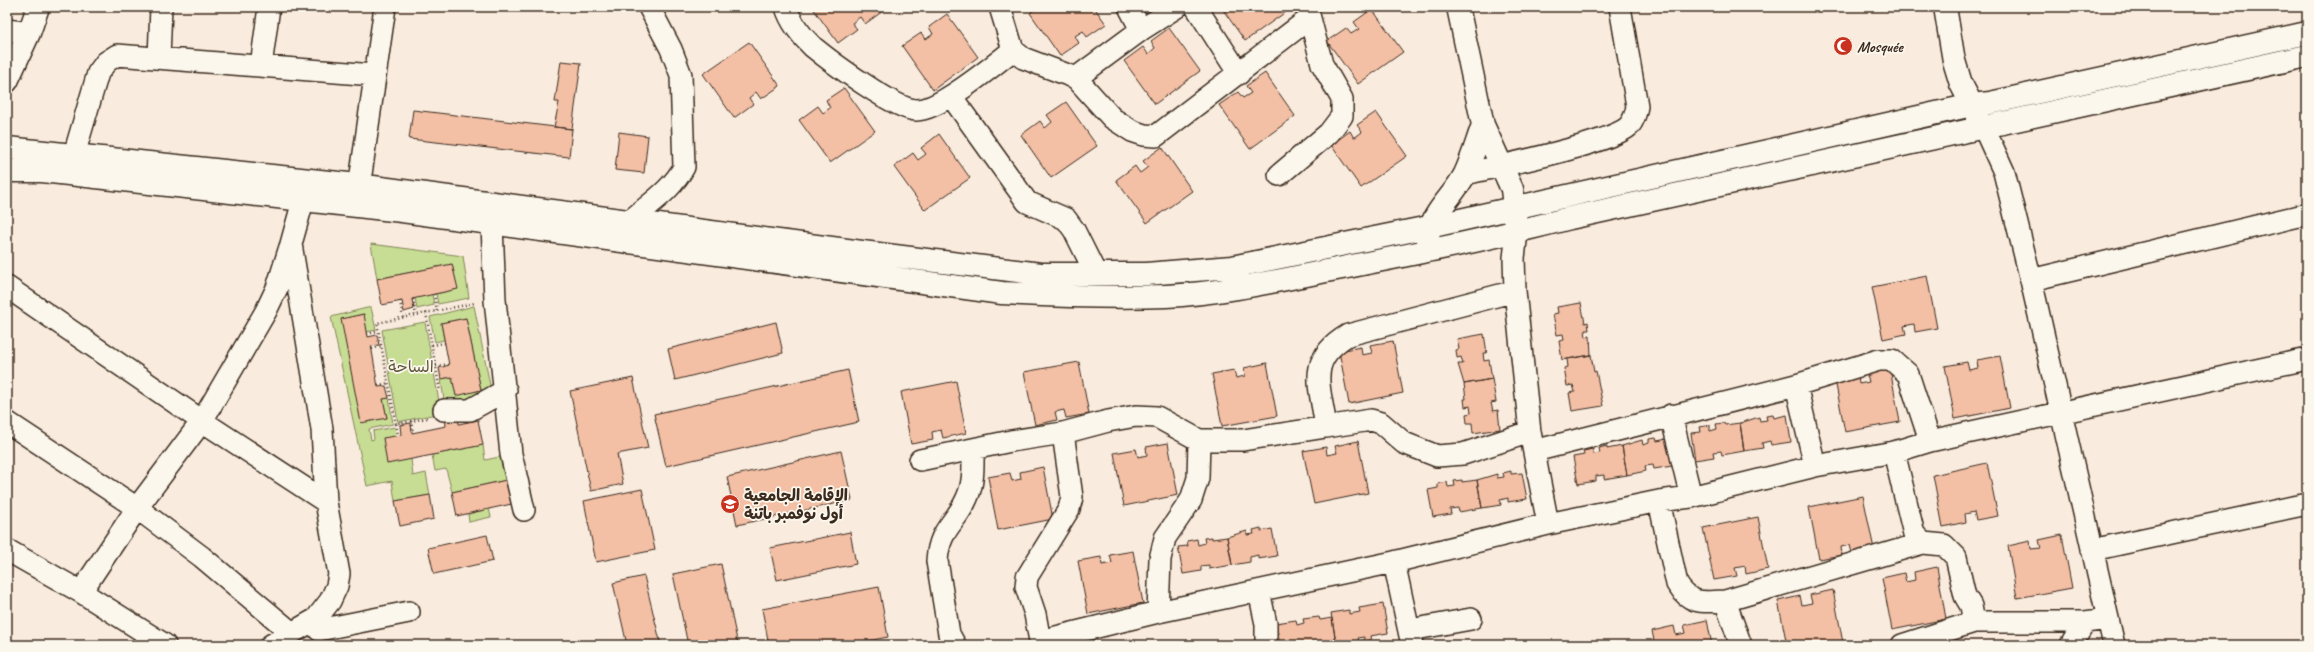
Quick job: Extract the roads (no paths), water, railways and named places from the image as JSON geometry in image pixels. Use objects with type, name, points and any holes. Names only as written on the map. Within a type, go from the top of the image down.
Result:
[{"type":"main road","points":[[7,81],[29,33],[38,7]]},
{"type":"main road","points":[[1458,7],[1483,125],[1512,189],[1516,206],[1517,232]]},
{"type":"main road","points":[[1945,7],[1954,61],[1960,84],[1984,128]]},
{"type":"main road","points":[[7,148],[358,185],[1041,274],[1146,274],[1232,267],[1429,227],[1516,206],[1972,105],[1990,103],[2307,32]]},
{"type":"main road","points":[[7,171],[42,171],[357,206],[1002,293],[1076,297],[1166,296],[1238,288],[1517,232],[1570,218],[2307,56]]},
{"type":"main road","points":[[1426,251],[1429,227],[1436,213],[1464,174],[1483,125]]},
{"type":"street","points":[[158,58],[161,7]]},
{"type":"street","points":[[261,66],[270,7]]},
{"type":"street","points":[[357,206],[358,185],[385,7]]},
{"type":"street","points":[[630,221],[668,188],[677,179],[684,167],[681,75],[671,49],[649,7]]},
{"type":"street","points":[[786,7],[789,16],[813,46],[890,101],[916,110],[929,108],[951,96],[1014,50]]},
{"type":"street","points":[[1000,7],[1014,50],[1023,58],[1076,78],[1112,118],[1132,131],[1144,136],[1156,136],[1239,74],[1309,13],[1322,64],[1342,99],[1342,116],[1329,133],[1279,174]]},
{"type":"street","points":[[1129,7],[1141,30]]},
{"type":"street","points":[[1076,78],[1141,30],[1177,7]]},
{"type":"street","points":[[1196,7],[1239,74]]},
{"type":"street","points":[[1464,174],[1502,166],[1604,139],[1629,126],[1636,113],[1637,106],[1620,7]]},
{"type":"street","points":[[7,30],[29,33]]},
{"type":"street","points":[[74,155],[95,81],[106,62],[117,56],[374,75]]},
{"type":"street","points":[[951,96],[1026,202],[1066,220],[1074,230],[1096,274]]},
{"type":"street","points":[[1984,128],[2004,172],[2032,280],[2114,645]]},
{"type":"street","points":[[81,592],[137,508],[202,421],[266,311],[277,288],[303,201]]},
{"type":"street","points":[[2032,280],[2307,214]]},
{"type":"street","points":[[492,224],[496,300],[506,390],[511,454],[524,510]]},
{"type":"street","points":[[1517,232],[1514,258],[1515,291],[1532,442],[1548,524]]},
{"type":"street","points":[[291,244],[322,429],[326,502],[339,574],[337,586],[330,601],[320,631]]},
{"type":"street","points":[[7,288],[202,421],[326,502]]},
{"type":"street","points":[[1326,426],[1318,370],[1325,352],[1336,342],[1348,335],[1515,291]]},
{"type":"street","points":[[1063,433],[1072,498],[1069,509],[1027,577],[1026,586],[1035,614],[1034,643],[1158,612],[1394,562],[1548,524],[1659,501],[1691,497],[1815,466],[1894,452],[1930,442],[2063,414],[2307,359]]},
{"type":"street","points":[[920,460],[1063,433],[1108,420],[1136,416],[1157,418],[1199,440],[1243,440],[1371,420],[1381,423],[1404,443],[1437,456],[1464,454],[1671,415],[1796,385],[1879,360],[1892,360],[1908,374],[1930,442]]},
{"type":"street","points":[[1796,385],[1815,466]]},
{"type":"street","points":[[444,410],[470,410],[506,390]]},
{"type":"street","points":[[1671,415],[1691,497]]},
{"type":"street","points":[[7,422],[137,508],[202,557],[292,633]]},
{"type":"street","points":[[1158,612],[1160,559],[1165,538],[1191,500],[1198,478],[1199,440]]},
{"type":"street","points":[[955,645],[950,634],[937,561],[937,550],[941,537],[966,500],[972,487],[973,449]]},
{"type":"street","points":[[1894,452],[1914,534],[1923,543]]},
{"type":"street","points":[[1659,501],[1677,584],[1683,594],[1704,602],[1725,600],[1923,543],[1944,545],[1956,556],[1965,596],[1971,606],[1974,622]]},
{"type":"street","points":[[2092,550],[2307,504]]},
{"type":"street","points":[[7,550],[81,592],[165,645]]},
{"type":"street","points":[[1394,562],[1411,638],[1471,619]]},
{"type":"street","points":[[1259,591],[1266,624],[1266,645]]},
{"type":"street","points":[[1725,600],[1741,645]]},
{"type":"street","points":[[271,645],[292,633],[320,631],[409,612]]},
{"type":"street","points":[[1902,645],[1974,622],[2085,622],[2108,619]]},
{"type":"street","points":[[2071,645],[2085,622]]},
{"type":"place","name":"Mosquée","points":[[1843,46]]},
{"type":"place","name":"الإقامة الجامعية أول نوفمبر باتنة","points":[[730,504]]},
{"type":"park label","name":"الساحة","points":[[411,366]]}]
